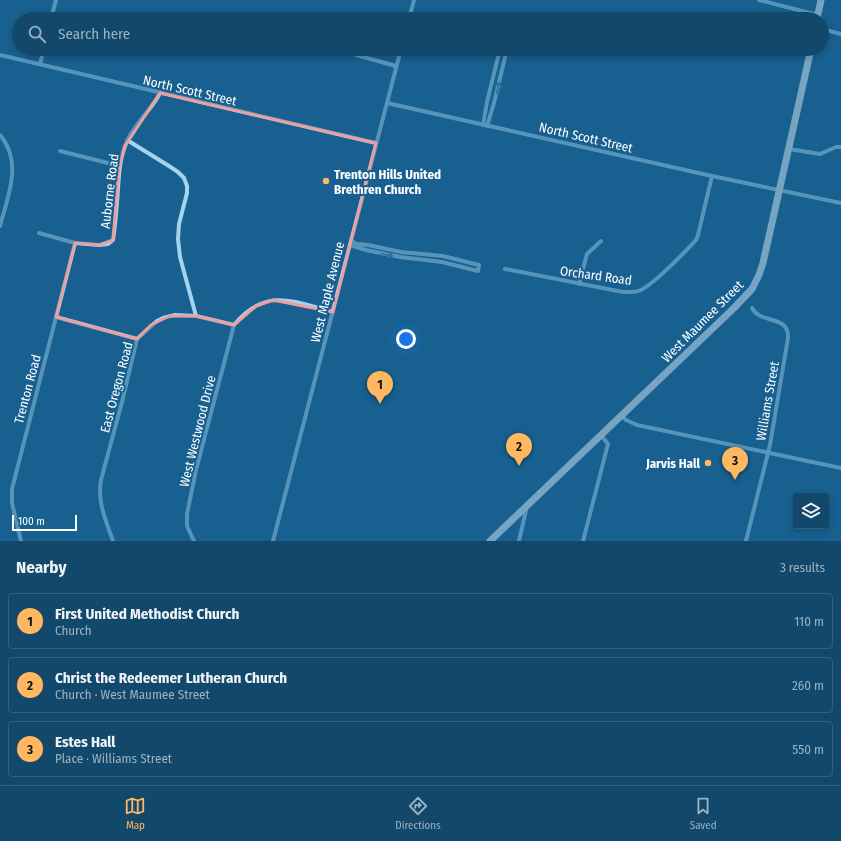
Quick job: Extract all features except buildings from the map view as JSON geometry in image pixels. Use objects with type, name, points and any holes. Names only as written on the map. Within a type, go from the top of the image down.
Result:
[{"type":"main road","points":[[819,12],[821,0]]},
{"type":"main road","name":"West Maumee Street","points":[[490,541],[622,416],[752,289],[759,275],[763,262],[809,56]]},
{"type":"street","points":[[53,12],[56,0]]},
{"type":"street","points":[[411,12],[414,0]]},
{"type":"street","points":[[759,0],[801,12]]},
{"type":"street","points":[[829,31],[841,34]]},
{"type":"street","name":"North Scott Street","points":[[0,55],[376,143]]},
{"type":"street","points":[[40,64],[42,56]]},
{"type":"street","points":[[360,56],[396,66]]},
{"type":"street","name":"West Maple Avenue","points":[[273,541],[399,56]]},
{"type":"street","points":[[485,125],[487,102],[498,56]]},
{"type":"street","points":[[485,125],[505,56]]},
{"type":"street","points":[[494,72],[501,74]]},
{"type":"street","name":"Auborne Road","points":[[75,243],[99,245],[108,244],[113,240],[120,166],[128,140],[137,124],[156,100],[160,92]]},
{"type":"street","name":"North Scott Street","points":[[387,102],[712,176],[841,203]]},
{"type":"street","points":[[0,135],[9,150],[13,161],[13,173],[0,226]]},
{"type":"street","points":[[128,140],[178,172],[184,178],[187,186],[187,193],[179,224],[178,239],[180,257],[194,303],[196,316]]},
{"type":"street","points":[[789,149],[820,154],[836,147],[841,147]]},
{"type":"street","points":[[60,151],[120,166]]},
{"type":"street","name":"Orchard Road","points":[[505,269],[623,292],[636,292],[641,290],[656,279],[696,240],[712,176]]},
{"type":"street","points":[[39,233],[75,243]]},
{"type":"street","points":[[579,284],[587,254],[601,242]]},
{"type":"street","name":"Trenton Road","points":[[21,541],[12,504],[12,489],[75,243]]},
{"type":"street","points":[[350,243],[401,252],[443,256],[479,265],[478,271],[442,262],[400,257],[366,250],[350,243]]},
{"type":"street","points":[[400,257],[401,252]]},
{"type":"street","points":[[442,262],[443,256]]},
{"type":"street","points":[[234,325],[241,317],[256,306],[273,300],[286,300],[333,312]]},
{"type":"street","name":"Williams Street","points":[[746,541],[768,453],[788,334],[787,329],[780,322],[758,315],[752,308]]},
{"type":"street","name":"East Oregon Road","points":[[113,541],[101,506],[99,491],[138,339],[151,325],[163,318],[182,314],[234,325]]},
{"type":"street","points":[[56,317],[138,339]]},
{"type":"street","name":"West Westwood Drive","points":[[194,541],[187,526],[187,514],[196,470],[234,325]]},
{"type":"street","points":[[622,416],[626,420],[636,425],[841,468]]},
{"type":"street","points":[[583,541],[608,444],[601,435]]},
{"type":"street","points":[[518,541],[528,504]]},
{"type":"highlighted area","points":[[160,93],[376,143],[333,312],[273,300],[256,306],[234,325],[196,316],[169,316],[151,325],[137,339],[56,317],[75,243],[99,245],[113,240],[119,168],[125,146]]},
{"type":"place","name":"Trenton Hills United Brethren Church","points":[[326,181]]},
{"type":"place","name":"First United Methodist Church","points":[[380,404]]},
{"type":"place","name":"Jarvis Hall","points":[[708,463]]},
{"type":"place","name":"Christ the Redeemer Lutheran Church","points":[[519,466]]},
{"type":"place","name":"Estes Hall","points":[[735,480]]}]
